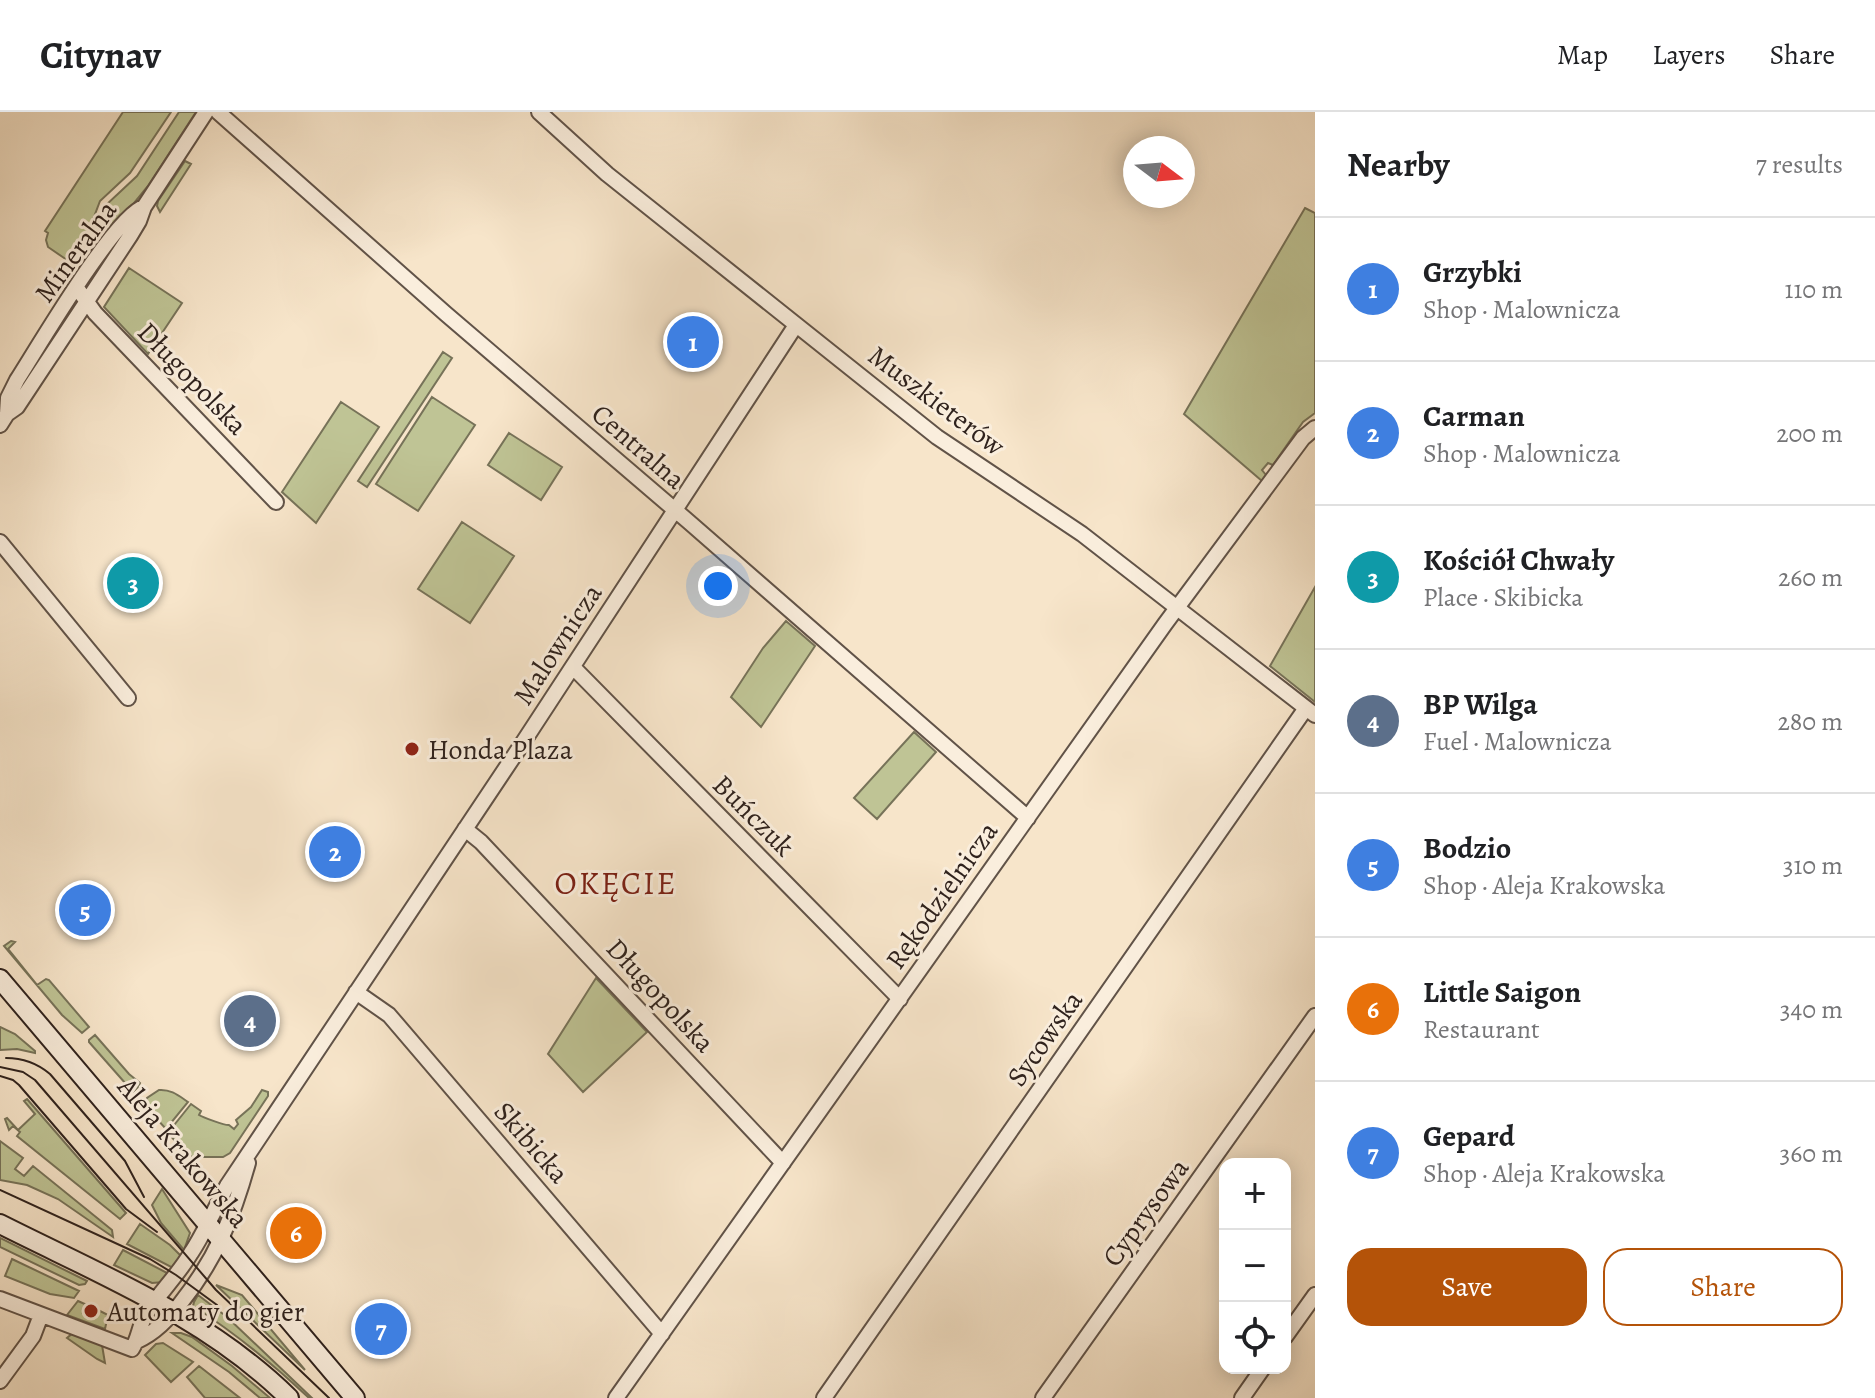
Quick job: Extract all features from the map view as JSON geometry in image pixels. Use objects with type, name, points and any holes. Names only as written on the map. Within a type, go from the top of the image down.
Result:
[{"type":"main road","name":"Aleja Krakowska","points":[[0,979],[355,1398]]},
{"type":"main road","points":[[0,1224],[174,1311],[238,1353],[289,1398]]},
{"type":"street","name":"Mineralna","points":[[4,419],[17,407],[130,236],[144,207],[206,112]]},
{"type":"street","name":"Centralna","points":[[218,112],[1028,818]]},
{"type":"street","name":"Muszkieterów","points":[[539,112],[607,174],[937,437],[1082,534],[1310,711]]},
{"type":"street","name":"Mineralna","points":[[4,419],[8,398],[17,380],[77,288],[112,236],[131,214],[144,207]]},
{"type":"street","name":"Długopolska","points":[[77,288],[95,313],[276,502]]},
{"type":"street","name":"Malownicza","points":[[137,1341],[143,1319],[190,1256],[227,1186],[573,667],[796,325]]},
{"type":"street","name":"Rękodzielnicza","points":[[616,1398],[1178,607],[1303,438],[1315,428]]},
{"type":"street","points":[[0,542],[128,698]]},
{"type":"street","name":"Buńczuk","points":[[573,667],[900,999]]},
{"type":"street","name":"Sycowska","points":[[824,1398],[1310,711]]},
{"type":"street","name":"Długopolska","points":[[465,829],[481,842],[783,1163]]},
{"type":"street","name":"Skibicka","points":[[356,992],[389,1015],[662,1334]]},
{"type":"street","name":"Cyprysowa","points":[[1043,1398],[1315,1016]]},
{"type":"street","name":"Malownicza","points":[[137,1341],[154,1331],[174,1311],[202,1275],[236,1207],[252,1151]]},
{"type":"street","points":[[1291,1329],[1315,1295]]},
{"type":"street","points":[[0,1299],[132,1349],[137,1341]]},
{"type":"street","points":[[0,1381],[33,1336],[41,1315]]},
{"type":"street","points":[[1242,1398],[1259,1374]]},
{"type":"green space","points":[[123,112],[171,112],[130,173],[100,201],[89,230],[67,260],[48,247],[48,233],[45,231]]},
{"type":"green space","points":[[179,112],[196,112],[148,186],[99,246],[91,239],[106,205],[137,176]]},
{"type":"green space","points":[[185,161],[191,164],[160,212],[158,201]]},
{"type":"green space","points":[[1305,208],[1315,213],[1315,413],[1303,422],[1273,465],[1268,463],[1262,470],[1266,475],[1262,481],[1184,414]]},
{"type":"green space","points":[[129,268],[182,303],[148,354],[104,307]]},
{"type":"green space","points":[[443,352],[452,358],[367,487],[358,481]]},
{"type":"green space","points":[[432,397],[475,425],[418,511],[376,484]]},
{"type":"green space","points":[[341,402],[379,427],[316,523],[282,492]]},
{"type":"green space","points":[[509,433],[562,467],[541,500],[488,465]]},
{"type":"green space","points":[[462,522],[514,556],[470,623],[418,589]]},
{"type":"green space","points":[[1315,587],[1315,702],[1270,666]]},
{"type":"green space","points":[[786,621],[815,646],[761,727],[731,697],[763,648]]},
{"type":"green space","points":[[914,732],[936,752],[877,819],[854,798]]},
{"type":"green space","points":[[15,942],[8,949],[37,985],[49,980],[89,1027],[82,1033],[62,1015],[4,946]]},
{"type":"green space","points":[[596,978],[647,1032],[583,1092],[548,1054]]},
{"type":"green space","points":[[0,1027],[15,1034],[35,1053],[17,1049],[0,1050]]},
{"type":"green space","points":[[95,1035],[140,1083],[133,1092],[89,1042]]},
{"type":"green space","points":[[159,1090],[171,1092],[188,1102],[166,1129],[144,1105],[147,1098]]},
{"type":"green space","points":[[262,1090],[268,1092],[268,1096],[230,1153],[223,1157],[192,1157],[169,1134],[191,1104],[201,1111],[199,1115],[234,1129],[238,1124],[236,1120],[251,1107]]},
{"type":"green space","points":[[27,1099],[126,1213],[120,1219],[17,1136],[20,1132],[13,1126],[9,1130],[5,1119],[18,1130],[35,1114],[24,1101]]},
{"type":"green space","points":[[0,1141],[23,1158],[15,1169],[24,1176],[33,1166],[112,1230],[113,1237],[58,1199],[27,1185],[0,1180]]},
{"type":"green space","points":[[162,1189],[190,1233],[184,1250],[161,1223],[152,1205]]},
{"type":"green space","points":[[140,1224],[181,1256],[173,1268],[127,1244]]},
{"type":"green space","points":[[0,1238],[87,1281],[79,1285],[0,1247]]},
{"type":"green space","points":[[123,1250],[169,1274],[164,1282],[152,1283],[114,1265]]},
{"type":"green space","points":[[12,1259],[79,1291],[74,1298],[50,1294],[5,1276]]},
{"type":"green space","points":[[216,1285],[242,1295],[305,1370]]},
{"type":"green space","points":[[198,1295],[227,1317],[312,1398],[239,1338],[193,1306]]},
{"type":"green space","points":[[78,1301],[87,1305],[83,1313],[95,1318],[98,1310],[108,1315],[105,1329],[67,1315]]},
{"type":"green space","points":[[73,1333],[102,1345],[105,1363],[67,1338]]},
{"type":"green space","points":[[172,1333],[192,1337],[270,1398],[260,1398],[229,1372]]},
{"type":"green space","points":[[163,1343],[193,1362],[171,1382],[145,1355],[156,1344]]},
{"type":"green space","points":[[199,1366],[240,1398],[205,1398],[187,1377]]},
{"type":"tram line","points":[[6,1058],[30,1062],[50,1074],[125,1161],[144,1197]]},
{"type":"tram line","points":[[0,1067],[23,1072],[35,1080],[216,1290],[329,1398]]},
{"type":"tram line","points":[[0,1076],[19,1085],[126,1209],[157,1232]]},
{"type":"tram line","points":[[0,1190],[150,1259],[217,1305]]},
{"type":"place","name":"Grzybki","points":[[693,342]]},
{"type":"place","name":"Kościół Chwały","points":[[133,583]]},
{"type":"place","name":"Honda Plaza","points":[[412,749]]},
{"type":"place","name":"Carman","points":[[335,852]]},
{"type":"place","name":"Bodzio","points":[[85,910]]},
{"type":"place","name":"BP Wilga","points":[[250,1021]]},
{"type":"place","name":"Little Saigon","points":[[296,1233]]},
{"type":"place","name":"Automaty do gier","points":[[91,1311]]},
{"type":"place","name":"Gepard","points":[[381,1329]]},
{"type":"district","name":"OKĘCIE","points":[[616,883]]}]
